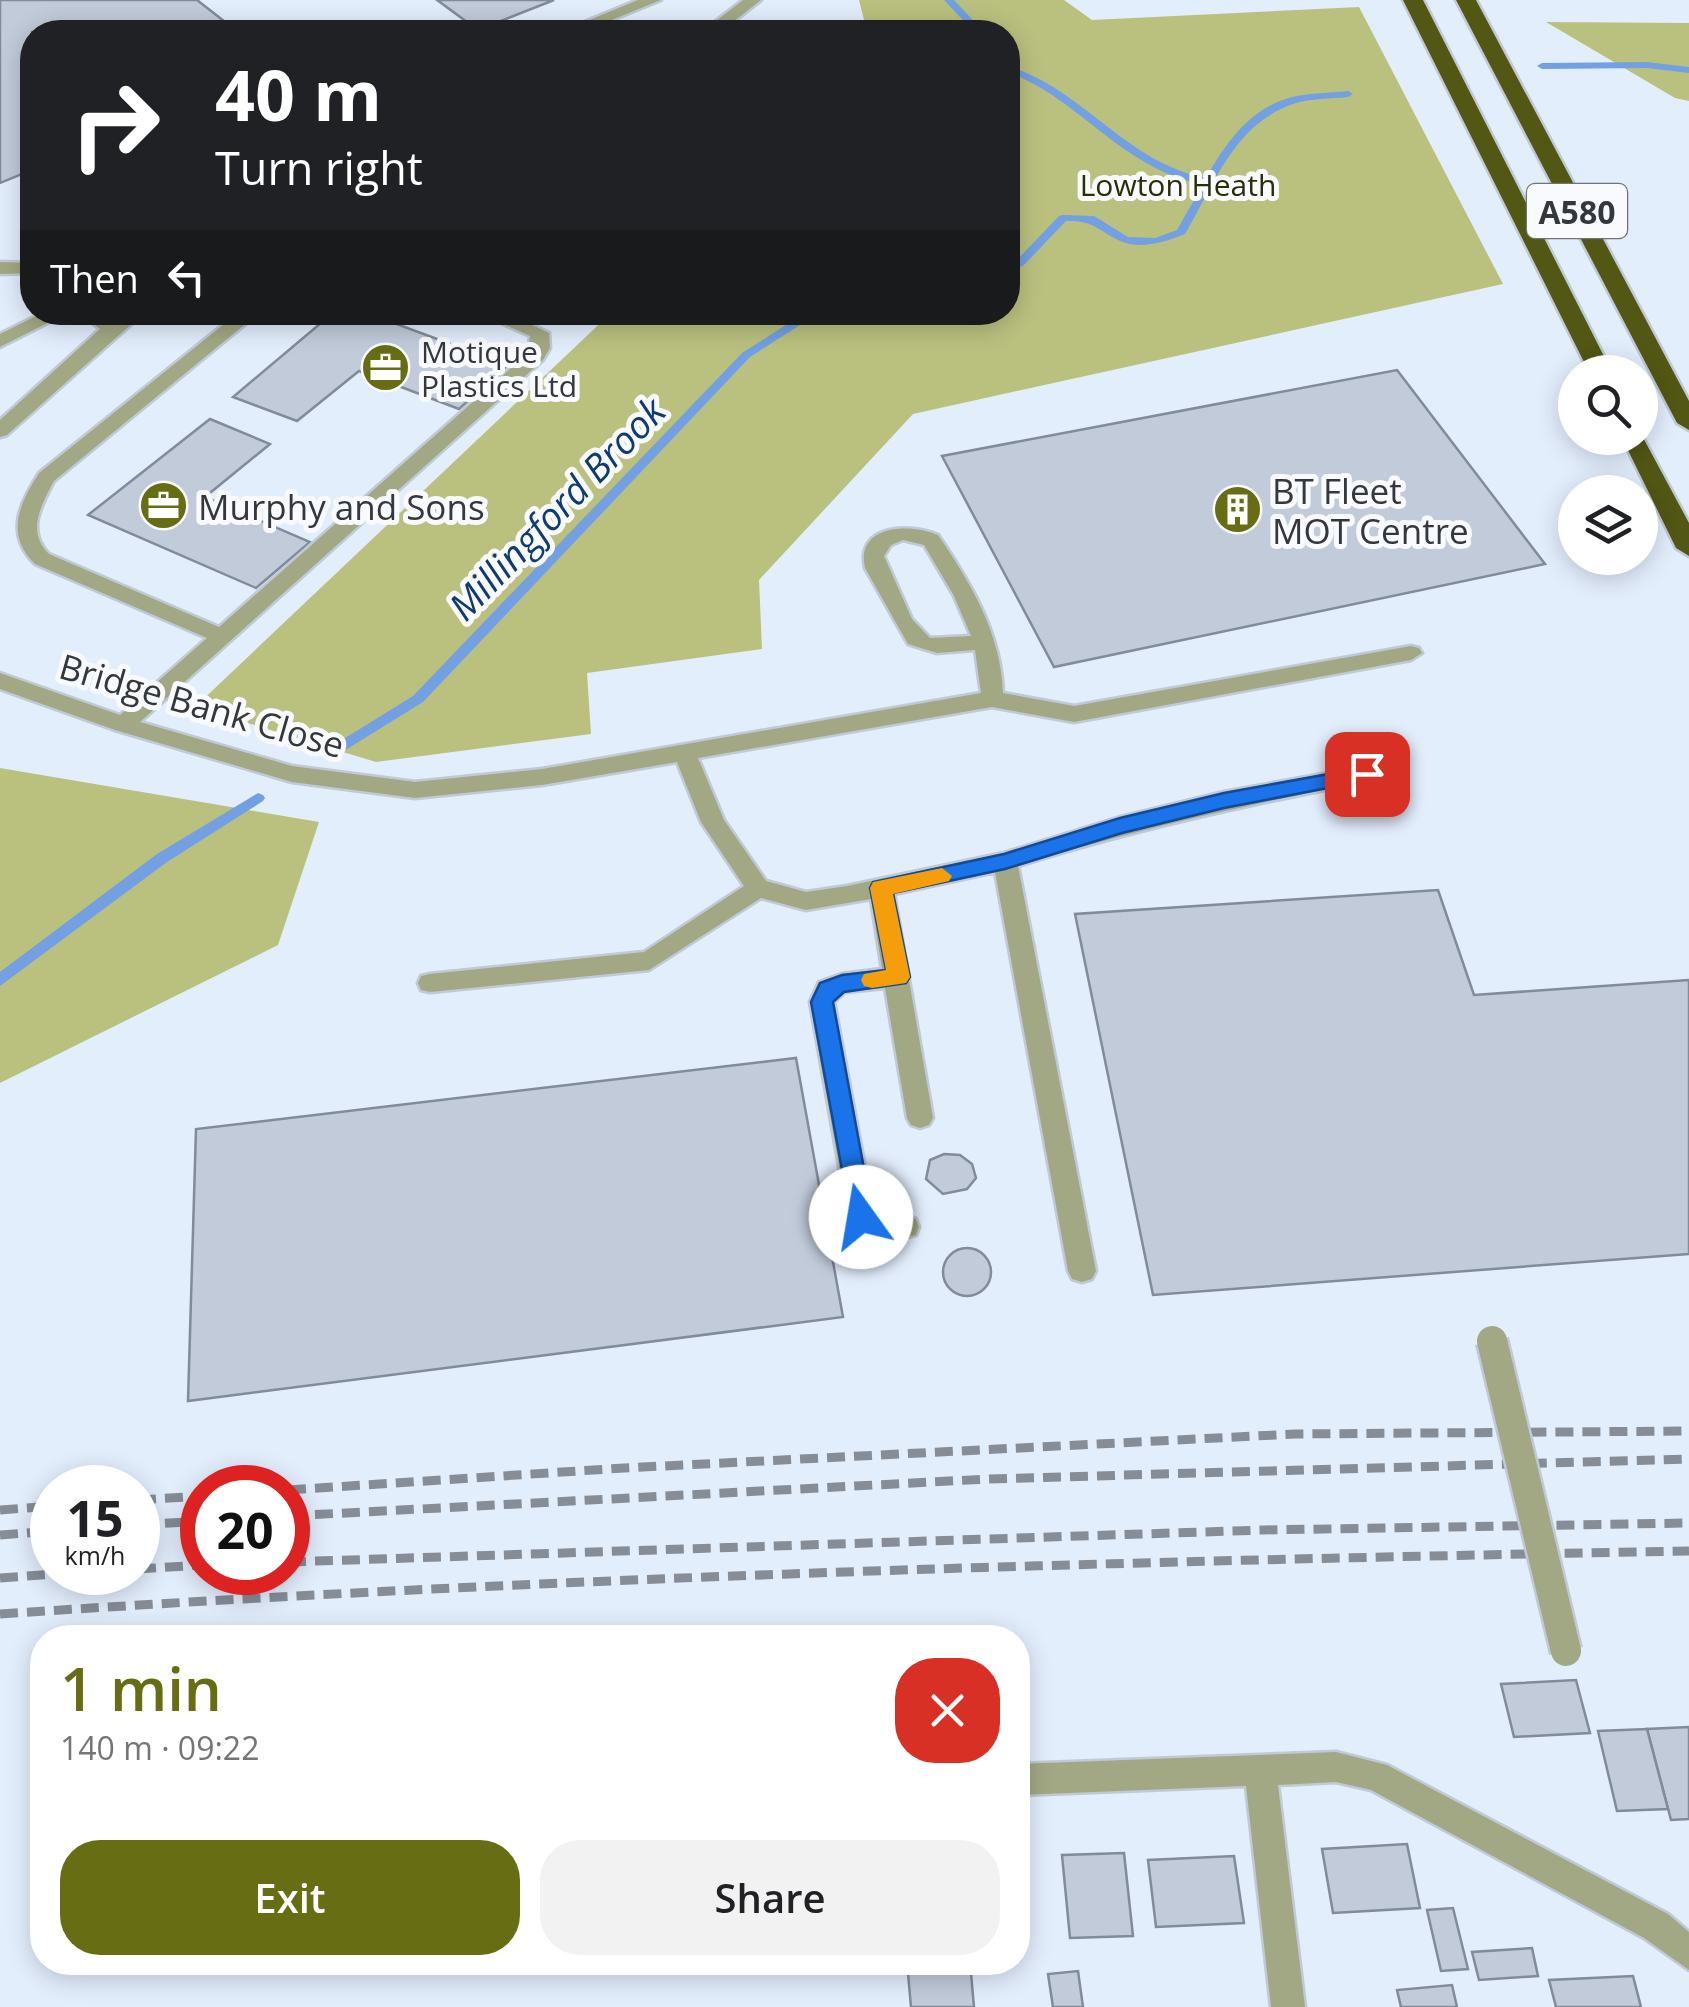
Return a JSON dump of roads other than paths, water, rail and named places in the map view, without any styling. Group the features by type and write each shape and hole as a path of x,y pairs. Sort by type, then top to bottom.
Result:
{"highway":[{"name":"A580","path":"1413,0 1592,355"},
{"name":"A580","path":"1466,0 1689,423"},
{"path":"1642,455 1689,548"}],"street":[{"path":"600,20 652,0"},
{"path":"726,20 753,0"},
{"path":"0,342 34,325"},
{"path":"108,325 112,328"},
{"path":"0,431 116,325"},
{"path":"219,635 42,559 28,546 25,533 31,505 46,477 235,325"},
{"path":"123,725 219,635 536,356 540,334 518,325"},
{"path":"986,642 920,643 911,634 876,568 876,546 898,534 916,532 931,540 986,642 993,669 992,699 1074,714 1411,652"},
{"name":"Bridge Bank Close","path":"0,681 123,725 292,774 415,790 478,786 992,699"},
{"path":"684,752 713,822 758,888 806,901 1005,861 1172,813 1367,774"},
{"path":"1005,861 1082,1272"},
{"path":"430,983 649,961 758,888"},
{"path":"881,888 920,1118"},
{"path":"898,977 842,983 828,989 822,1002 861,1217 884,1231 906,1227"},
{"path":"1492,1341 1566,1651"},
{"path":"1030,1779 1336,1766 1376,1776 1656,1926 1689,1952"},
{"path":"1260,1769 1288,2007"}],"waterway":[{"path":"949,0 968,20"},
{"name":"Millingford Brook","path":"1542,66 1647,65 1689,70"},
{"path":"1020,73 1051,89 1150,162 1175,175 1209,182"},
{"name":"Millingford Brook","path":"1209,182 1229,146 1259,116 1293,100 1348,94"},
{"name":"Millingford Brook","path":"1020,263 1063,218 1090,218 1126,240 1156,241 1181,232 1209,182"},
{"name":"Millingford Brook","path":"334,751 418,699 746,355 793,325"},
{"name":"Millingford Brook","path":"0,980 162,858 258,798"}],"railway":[{"path":"310,1489 624,1468 1295,1434 1689,1431"},
{"path":"310,1515 988,1479 1689,1459"},
{"path":"160,1499 180,1497"},
{"path":"0,1510 30,1508"},
{"path":"160,1524 180,1522"},
{"path":"310,1561 1263,1530 1689,1523"},
{"path":"0,1535 30,1533"},
{"path":"0,1614 844,1572 1689,1551"},
{"path":"160,1568 180,1566"},
{"path":"0,1578 30,1576"}],"place":[{"name":"Motique Plastics Ltd","path":"386,368"},
{"name":"Murphy and Sons","path":"163,506"},
{"name":"BT Fleet MOT Centre","path":"1237,510"}],"park label":[{"name":"Lowton Heath","path":"1178,184"}]}
